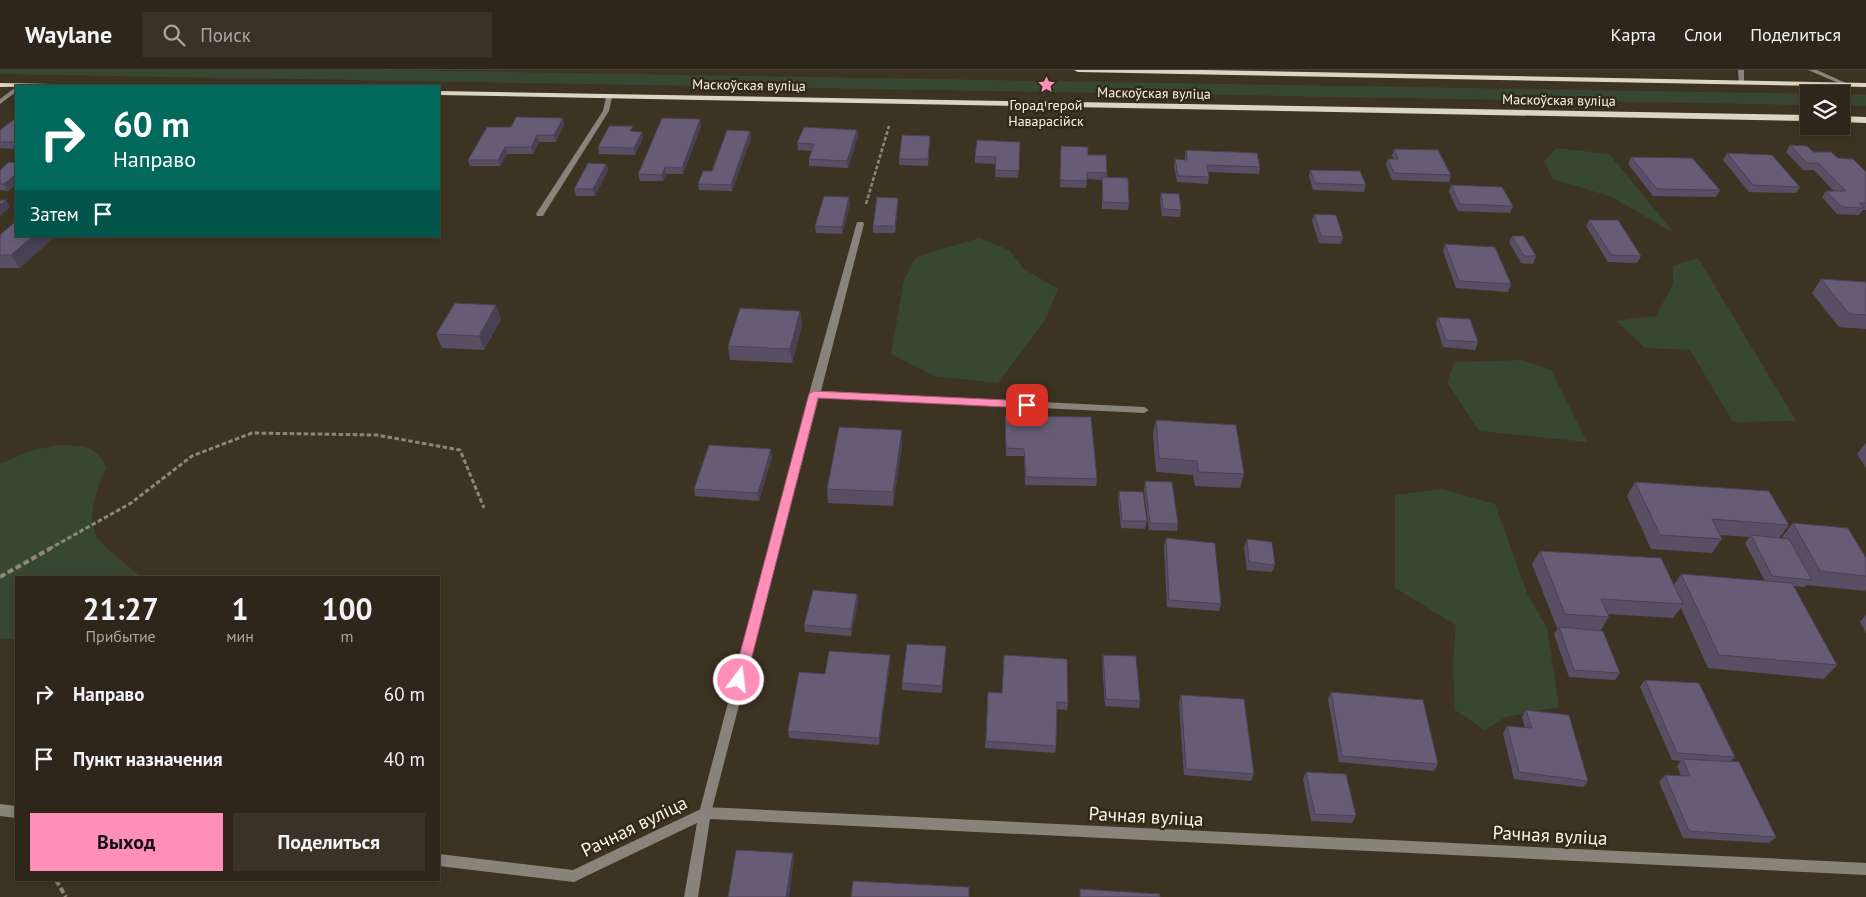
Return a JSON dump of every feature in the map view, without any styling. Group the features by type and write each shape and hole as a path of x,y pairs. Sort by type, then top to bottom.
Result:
{"main road":[{"name":"Маскоўская вуліца","path":"1078,70 1866,85"},
{"path":"0,85 15,86"},
{"name":"Маскоўская вуліца","path":"440,93 1800,118"},
{"path":"1850,119 1866,120"}],"street":[{"path":"1741,70 1742,82"},
{"path":"1811,70 1845,84"},
{"path":"0,102 15,90"},
{"path":"540,214 606,111 609,96"},
{"path":"691,897 705,813 860,224"},
{"path":"814,394 1144,410"},
{"path":"0,810 15,812"},
{"name":"Рачная вуліца","path":"440,860 574,876 705,813 1866,869"}],"path":[{"path":"860,224 890,122"},
{"path":"0,577 131,503 192,456 252,433 377,435 460,450 484,508"},
{"path":"57,881 66,897"}],"green space":[{"path":"0,70 388,70 1800,94 1800,105 0,74"},
{"path":"1850,94 1866,95 1866,106 1850,105"},
{"path":"1556,148 1609,154 1675,234 1612,197 1553,179 1544,161"},
{"path":"979,238 1009,250 1024,269 1058,289 1045,320 998,383 934,376 891,354 904,280 916,257"},
{"path":"1698,258 1796,421 1733,422 1690,350 1645,348 1616,321 1656,316 1673,284 1673,266"},
{"path":"1522,360 1551,370 1587,442 1479,431 1447,382 1455,362"},
{"path":"60,445 82,446 93,450 102,459 106,467 94,501 93,527 96,535 110,551 141,576 15,576 15,639 0,639 0,464 33,450"},
{"path":"1443,489 1495,504 1528,596 1547,628 1559,707 1506,717 1485,730 1455,710 1453,662 1456,625 1395,588 1395,495"}],"building":[{"path":"516,117 563,118 554,135 537,135 531,147 505,147 498,160 468,160 487,127 511,127"},
{"path":"662,118 700,119 682,168 665,167 662,175 638,174"},
{"path":"15,119 15,142 0,142 0,130"},
{"path":"609,126 633,126 630,131 642,132 634,148 598,147"},
{"path":"804,127 857,130 847,161 809,159 814,144 797,143"},
{"path":"727,130 750,131 731,185 698,184 703,171 712,171"},
{"path":"902,135 930,136 928,159 899,159"},
{"path":"977,140 1020,142 1019,171 995,170 996,157 975,156"},
{"path":"1790,145 1807,146 1813,152 1831,152 1838,158 1853,159 1866,172 1866,203 1859,203 1864,208 1842,207 1826,191 1846,191 1818,163 1807,163"},
{"path":"1061,146 1088,147 1088,155 1106,155 1107,173 1087,172 1087,181 1060,180"},
{"path":"1394,149 1438,150 1451,175 1394,173 1388,159 1398,159"},
{"path":"1186,150 1257,153 1260,167 1207,165 1209,177 1178,176 1175,159 1187,160"},
{"path":"1727,153 1772,155 1800,187 1753,185"},
{"path":"1631,157 1692,158 1720,190 1657,189"},
{"path":"9,162 15,163 15,175 4,184 0,184 0,170"},
{"path":"588,163 606,164 593,189 574,189"},
{"path":"1310,170 1360,171 1366,185 1315,183"},
{"path":"1102,177 1128,178 1129,203 1103,202"},
{"path":"1451,185 1502,187 1513,206 1460,204"},
{"path":"1161,193 1179,194 1181,210 1163,209"},
{"path":"824,196 849,197 842,227 815,226"},
{"path":"877,197 898,198 895,226 873,226"},
{"path":"1314,214 1336,215 1343,237 1321,236"},
{"path":"1589,220 1618,220 1641,256 1611,255"},
{"path":"15,222 15,237 32,237 11,255 0,255 0,235"},
{"path":"1512,236 1524,236 1536,256 1524,256"},
{"path":"1445,244 1495,247 1511,284 1459,281"},
{"path":"1821,279 1866,282 1866,315 1849,314"},
{"path":"455,303 496,305 479,336 436,334"},
{"path":"740,308 800,311 790,349 728,346"},
{"path":"1438,317 1470,319 1478,342 1446,340"},
{"path":"1005,416 1091,417 1097,479 1026,477 1024,449 1006,448"},
{"path":"1156,420 1236,425 1244,474 1198,472 1197,461 1159,458"},
{"path":"839,427 902,430 893,492 827,489"},
{"path":"709,445 771,449 758,493 694,489"},
{"path":"1145,481 1172,482 1178,524 1150,523"},
{"path":"1635,482 1769,491 1789,525 1712,519 1722,539 1660,535"},
{"path":"1119,491 1143,492 1147,521 1122,521"},
{"path":"1793,523 1848,528 1866,558 1866,576 1820,571"},
{"path":"1751,535 1789,539 1812,580 1772,576"},
{"path":"1166,538 1215,543 1221,604 1169,600"},
{"path":"1247,539 1272,542 1275,565 1249,562"},
{"path":"1540,551 1661,558 1683,604 1601,599 1609,617 1565,614"},
{"path":"1681,574 1792,583 1837,665 1719,655"},
{"path":"813,590 857,594 851,629 804,625"},
{"path":"1559,627 1603,631 1620,673 1574,670"},
{"path":"907,644 946,646 942,686 902,683"},
{"path":"829,651 890,655 879,738 788,731 799,672 825,674"},
{"path":"1004,655 1067,659 1068,703 1057,702 1056,746 986,741 988,692 1002,693"},
{"path":"1103,655 1136,656 1140,701 1106,699"},
{"path":"1645,680 1699,683 1735,757 1677,753"},
{"path":"1331,692 1423,700 1438,764 1342,756"},
{"path":"1181,695 1244,699 1254,774 1186,769"},
{"path":"1526,710 1569,715 1588,781 1519,772 1507,726 1532,728"},
{"path":"1683,759 1739,762 1776,837 1689,831 1665,775 1690,776"},
{"path":"1306,772 1346,774 1356,816 1315,814"},
{"path":"736,850 793,853 786,897 728,897"},
{"path":"853,881 969,887 969,897 851,897"},
{"path":"1080,889 1160,894 1160,897 1080,897"}],"place":[{"name":"Горад герой Наварасійск","path":"1046,85"}],"route":[{"path":"739,680 814,394 1027,405"}]}
